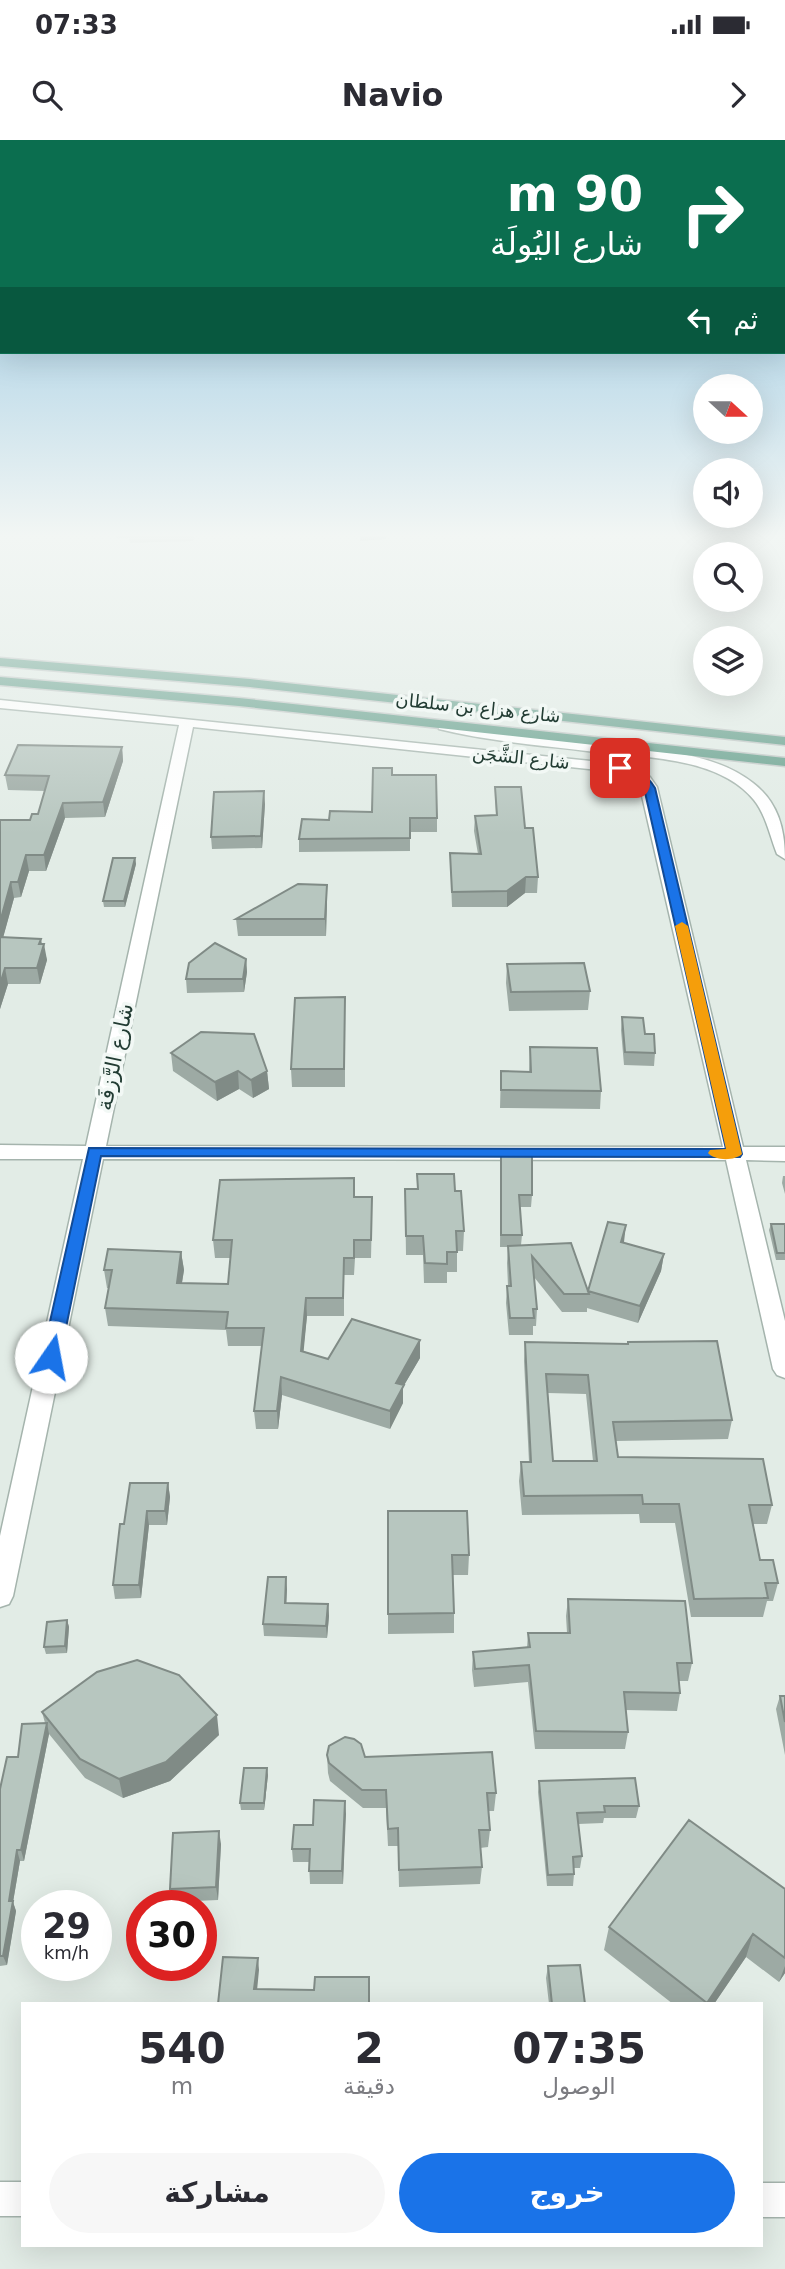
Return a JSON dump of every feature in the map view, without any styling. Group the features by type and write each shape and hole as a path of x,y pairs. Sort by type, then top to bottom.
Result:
{"main road":[{"name":"شارع هزاع بن سلطان","path":"0,662 263,684 785,741"},
{"name":"شارع هزاع بن سلطان","path":"0,681 425,721 785,762"}],"street":[{"name":"شارع الشَّجَن","path":"0,704 620,768 645,780 785,1369"},
{"path":"425,721 485,734 704,764 738,780 759,796 785,854"},
{"name":"شارع الرَّزفَة","path":"0,1596 186,724"},
{"path":"0,1152 785,1154"},
{"path":"0,2199 21,2199"},
{"path":"763,2200 785,2200"}],"building":[{"path":"18,745 122,747 103,802 63,803 44,855 26,855 18,882 11,882 0,922 0,820 30,820 32,814 38,814 49,776 5,775"},
{"path":"373,768 392,768 392,775 436,775 437,818 410,818 410,838 299,839 302,819 329,820 330,811 372,812"},
{"path":"495,787 521,787 525,828 533,828 538,877 526,877 507,891 452,892 450,853 481,854 475,816 497,815"},
{"path":"264,791 261,836 211,837 214,792"},
{"path":"113,858 135,858 124,901 103,901"},
{"path":"298,884 327,885 325,919 236,919"},
{"path":"0,937 41,939 39,944 44,944 37,968 5,968 0,984"},
{"path":"215,943 246,959 243,979 186,979 189,963"},
{"path":"584,963 590,991 511,992 507,964"},
{"path":"345,997 344,1069 291,1069 295,998"},
{"path":"622,1017 643,1018 645,1034 654,1034 655,1053 625,1052"},
{"path":"201,1032 254,1034 267,1071 251,1080 238,1071 215,1082 171,1053"},
{"path":"530,1047 597,1048 601,1091 501,1090 501,1071 531,1072"},
{"path":"501,1152 532,1153 532,1195 519,1195 522,1235 501,1235"},
{"path":"417,1174 454,1174 455,1191 461,1191 464,1231 456,1231 457,1252 447,1252 447,1264 425,1263 423,1236 406,1236 405,1189 418,1189"},
{"path":"354,1178 354,1197 372,1197 371,1240 354,1240 354,1258 344,1258 343,1298 306,1298 301,1351 328,1359 352,1319 420,1340 396,1383 404,1385 390,1411 281,1377 277,1411 254,1411 264,1328 226,1328 228,1312 105,1308 112,1270 104,1270 108,1249 181,1252 177,1283 228,1284 232,1240 213,1240 220,1180"},
{"path":"608,1222 626,1225 621,1242 664,1254 640,1306 588,1291"},
{"path":"771,1224 785,1224 785,1253 777,1253"},
{"path":"571,1243 589,1294 564,1294 532,1256 537,1309 533,1309 534,1318 510,1318 507,1286 511,1286 508,1246"},
{"path":"717,1341 732,1420 613,1422 618,1457 763,1459 772,1505 749,1505 760,1560 773,1560 778,1583 765,1583 768,1598 694,1599 679,1504 643,1504 642,1495 524,1496 521,1462 531,1462 525,1342","holes":["546,1374 588,1375 597,1461 553,1461"]},
{"path":"130,1483 168,1483 165,1511 147,1511 139,1585 113,1585 120,1524 124,1524"},
{"path":"388,1511 467,1511 469,1555 452,1555 454,1613 388,1614"},
{"path":"268,1577 286,1577 285,1603 328,1604 326,1626 263,1624"},
{"path":"568,1599 685,1601 692,1663 677,1663 680,1693 624,1692 628,1732 536,1731 529,1665 475,1669 473,1652 530,1647 528,1633 570,1633"},
{"path":"67,1620 65,1646 44,1647 47,1622"},
{"path":"137,1660 179,1675 217,1715 166,1762 119,1779 80,1759 42,1712 97,1672"},
{"path":"780,1696 785,1696 785,1722"},
{"path":"47,1723 21,1850 17,1850 9,1901 13,1901 3,1956 0,1956 0,1789 7,1757 18,1757 22,1724"},
{"path":"345,1737 361,1744 365,1757 492,1752 496,1793 487,1793 490,1830 479,1830 482,1867 399,1870 398,1828 388,1829 386,1790 362,1790 329,1763 329,1746"},
{"path":"244,1768 267,1768 264,1803 240,1803"},
{"path":"635,1778 639,1806 604,1806 605,1812 577,1813 582,1856 573,1857 574,1874 548,1875 539,1781"},
{"path":"314,1800 345,1801 342,1871 309,1871 310,1849 292,1849 294,1825 313,1825"},
{"path":"689,1820 785,1889 785,1958 753,1934 708,2002 609,1927"},
{"path":"219,1831 216,1887 170,1889 173,1833"},
{"path":"223,1957 258,1958 254,1989 314,1990 315,1977 369,1977 369,2002 218,2002"},
{"path":"580,1965 585,2002 552,2002 548,1966"}],"slow traffic":[{"path":"682,926 734,1154 715,1153"}],"route":[{"path":"51,1357 95,1151 734,1154 649,788 645,780 620,768"}]}
